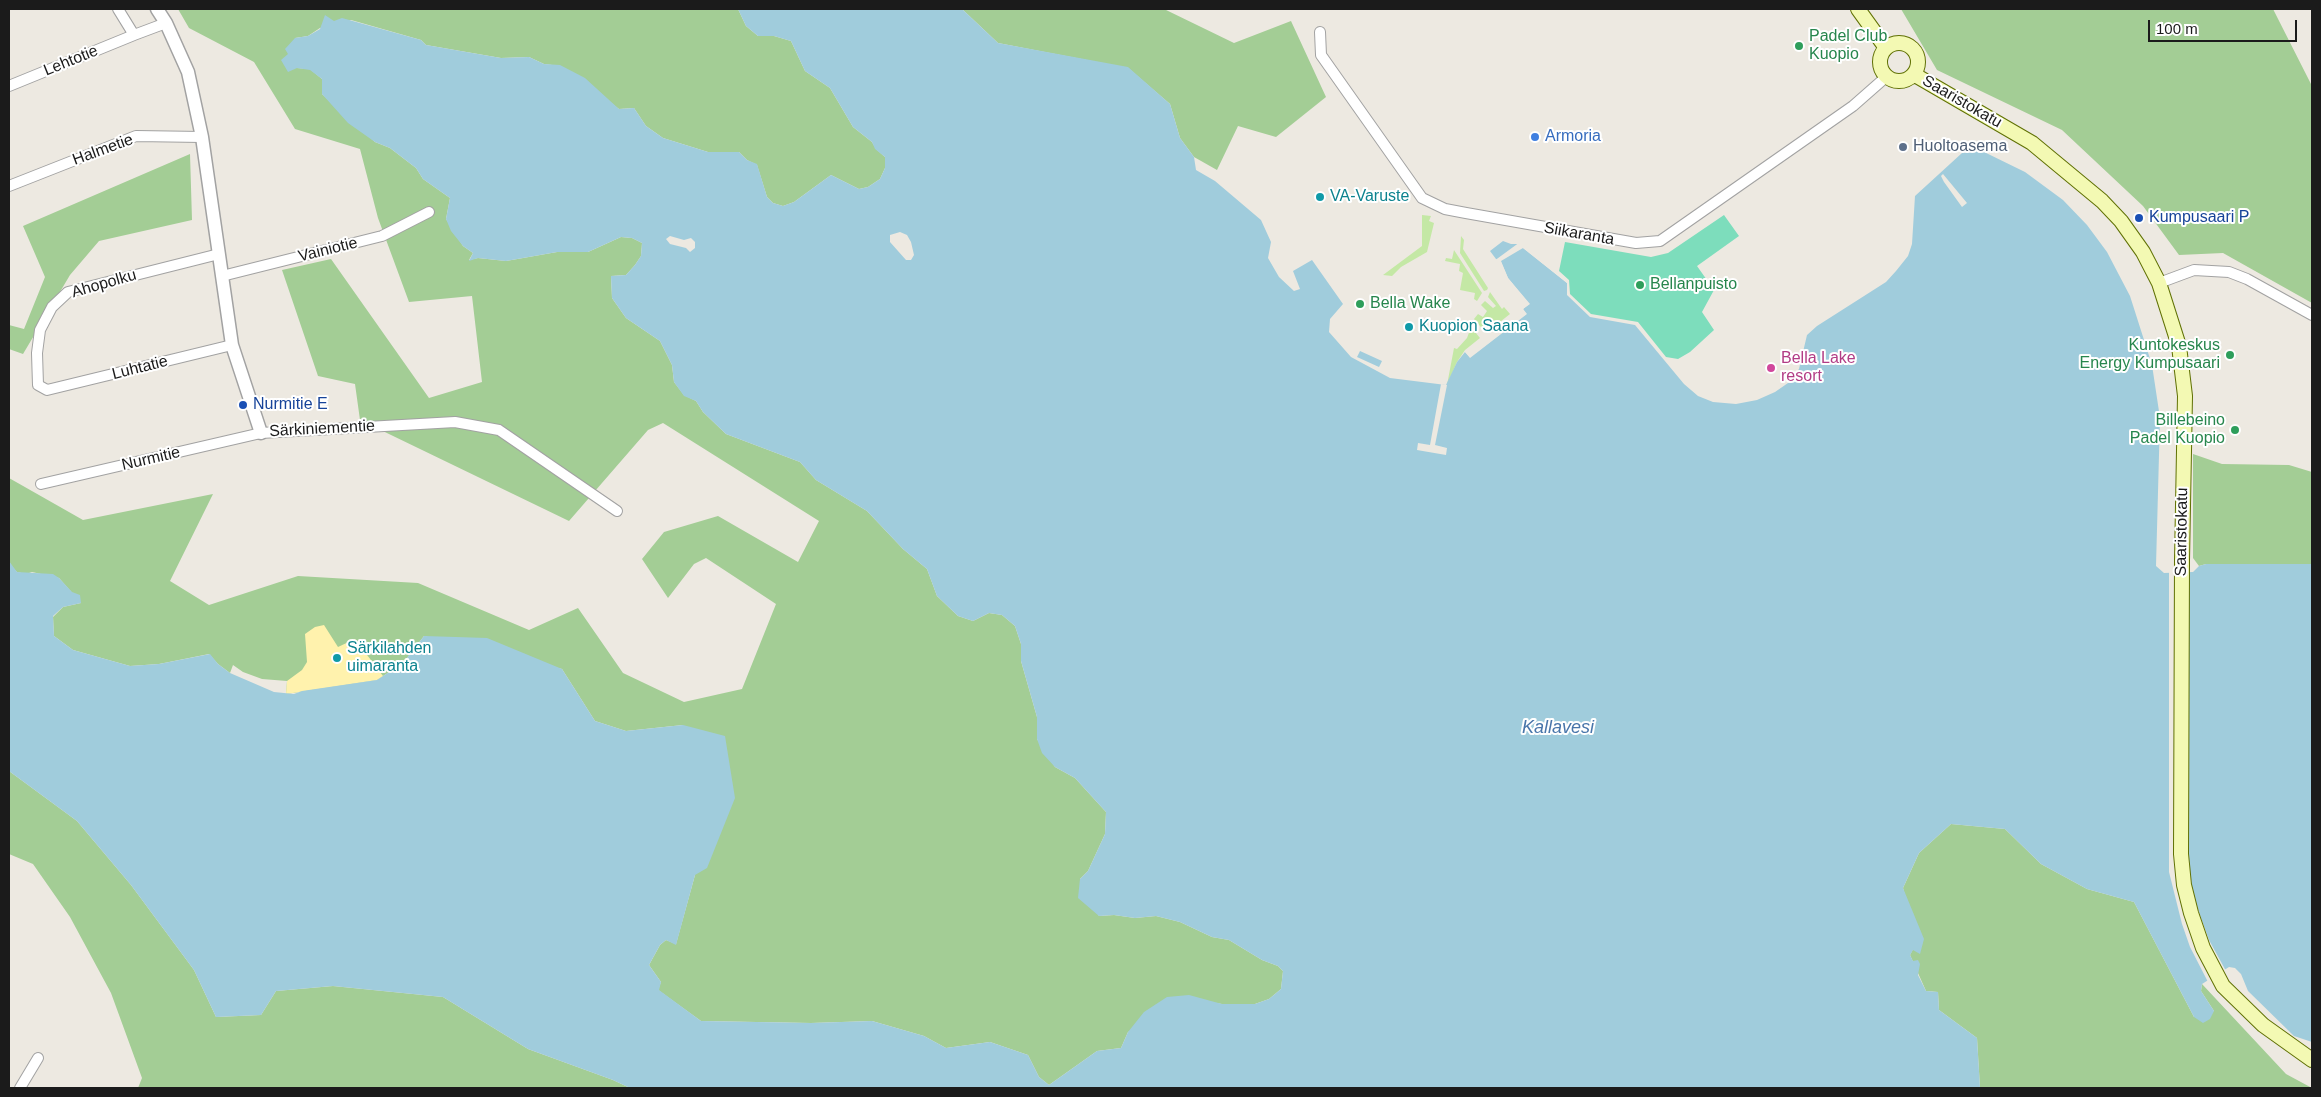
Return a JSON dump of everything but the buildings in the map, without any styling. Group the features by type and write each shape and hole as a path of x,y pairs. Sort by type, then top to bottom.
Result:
{"main road":[{"path":"1858,9 1886,48"},
{"path":"1896,43 1910,46 1918,58 1916,75 1901,82 1886,77 1880,64 1881,55 1886,48 1896,43"},
{"name":"Saaristokatu","path":"1916,75 2032,143 2102,201 2121,221 2143,252 2160,283 2182,366 2184,396 2182,560 2182,854 2184,885 2191,913 2204,948 2224,986 2263,1025 2312,1060"}],"street":[{"path":"118,9 134,35"},
{"name":"Särkiniementie","path":"157,9 166,23 188,72 202,137 232,345 261,433 454,422 499,430 617,511"},
{"name":"Lehtotie","path":"9,86 166,23"},
{"name":"Siikaranta","path":"1320,32 1321,55 1422,198 1445,209 1636,243 1660,240 1853,106 1886,77"},
{"name":"Halmetie","path":"9,186 136,136 202,137"},
{"name":"Vainiotie","path":"222,276 382,236 429,212"},
{"name":"Ahopolku","path":"47,390 38,385 37,353 40,330 52,307 68,292 219,254"},
{"path":"2160,283 2194,270 2230,272 2247,279 2312,315"},
{"name":"Luhtatie","path":"47,390 232,345"},
{"name":"Nurmitie","path":"41,484 261,433"},
{"path":"20,1088 38,1058"}],"green space":[{"path":"178,9 738,9 746,26 758,36 774,36 791,41 805,71 830,88 853,127 872,142 876,149 885,157 885,168 880,179 868,187 859,189 831,175 794,202 783,206 773,203 767,197 757,165 747,160 739,152 708,152 663,138 646,126 634,108 619,109 560,66 544,64 529,57 501,58 426,45 421,40 351,20 320,28 308,36 295,38 297,68 310,69 322,79 322,94 375,142 390,148 416,168 423,179 450,198 446,219 463,246 473,253 469,260 478,258 506,261 557,252 588,252 621,237 632,238 642,243 641,256 626,275 611,276 612,298 626,318 660,341 672,365 674,382 684,395 696,401 703,412 726,434 800,462 816,480 867,511 903,549 927,569 937,596 958,616 973,621 989,613 1002,615 1015,626 1021,644 1021,661 1037,717 1037,739 1055,767 1075,778 1106,812 1105,834 1088,871 1080,879 1099,916 1114,915 1135,918 1156,916 1180,922 1212,937 1229,940 1262,960 1278,966 1283,971 1281,989 1269,999 1255,1004 1208,1002 1128,1032 1121,1048 1097,1051 1049,1085 1039,1077 1028,1055 990,1042 946,1048 924,1036 872,1021 811,1023 701,1021 658,990 661,982 649,965 660,945 666,940 676,944 695,875 683,725 626,731 595,721 562,669 424,636 403,663 377,680 286,694 287,681 262,679 243,672 233,665 230,673 209,654 159,664 130,666 73,650 54,636 53,617 63,607 81,603 59,578 32,572 26,574 17,572 11,566 9,561 9,478 83,520 213,494 170,581 209,605 298,576 418,583 529,630 578,608 623,673 684,702 742,689 776,604 706,558 694,564 668,598 642,559 664,532 718,516 798,562 819,521 663,423 648,430 569,521 360,420 355,384 318,376 282,270 331,259 429,398 482,382 472,296 409,302 378,218 360,149 295,129 254,62 189,28"},
{"path":"962,9 1164,9 1234,43 1291,21 1326,97 1276,137 1238,126 1217,170 1194,157 1180,138 1170,104 1128,68 998,43"},
{"path":"1901,9 2273,9 2312,86 2312,303 2223,253 2179,255 2143,206 2062,130 1937,70"},
{"path":"190,154 192,220 99,241 70,275 23,354 9,349 9,325 24,329 45,277 23,226"},
{"path":"1422,215 1431,216 1429,221 1434,223 1427,252 1401,267 1392,276 1383,275 1422,246"},
{"name":"Bellanpuisto","path":"1724,215 1739,236 1697,266 1714,290 1702,312 1714,330 1690,352 1678,359 1666,357 1638,322 1591,314 1570,294 1569,280 1559,271 1565,242 1651,257 1668,253"},
{"path":"1461,236 1464,240 1463,249 1488,288 1487,290 1484,291 1460,253"},
{"path":"1454,250 1482,293 1477,301 1474,299 1475,293 1460,290 1463,273 1459,271 1460,264 1445,261 1446,258 1452,259"},
{"path":"1490,292 1502,309 1504,307 1510,314 1486,333 1474,319 1478,314 1483,317 1487,311 1481,305 1485,301 1493,308 1496,306 1488,297"},
{"path":"1471,327 1480,338 1465,350 1457,362 1447,385 1454,348 1457,349 1467,338"},
{"path":"2193,454 2222,464 2289,465 2312,472 2312,564 2206,564 2199,566 2193,558"},
{"path":"9,771 77,821 131,885 194,970 216,1017 261,1015 276,991 333,986 443,997 528,1049 630,1088 138,1088 142,1078 111,993 70,917 33,864 9,854"},
{"path":"1951,824 2005,829 2041,864 2087,889 2134,902 2194,1017 2214,1011 2201,991 2202,984 2286,1074 2312,1088 1980,1088 1977,1038 1939,1010 1938,992 1926,991 1910,955 1913,949 1920,953 1903,888 1919,853"}],"sand":[{"name":"Särkilahden uimaranta","path":"324,625 338,647 355,639 383,676 377,680 286,694 287,681 302,670 307,662 305,634 315,627"}],"water":[{"name":"Kallavesi","path":"738,9 962,9 998,43 1128,67 1170,104 1180,138 1194,157 1196,170 1215,181 1261,220 1271,242 1268,258 1279,277 1294,291 1300,289 1293,271 1312,260 1343,304 1330,319 1329,332 1351,357 1390,378 1446,385 1457,362 1465,352 1470,357 1526,314 1523,309 1529,304 1508,278 1501,262 1490,251 1503,241 1518,244 1567,283 1567,295 1590,317 1635,325 1684,384 1698,396 1713,402 1736,404 1757,400 1775,392 1788,383 1799,369 1807,335 1817,326 1886,282 1896,271 1908,256 1912,244 1915,196 1962,153 1980,150 2025,172 2063,200 2087,225 2107,252 2130,296 2152,365 2160,418 2156,566 2164,573 2193,572 2199,566 2206,564 2312,564 2312,1042 2294,1036 2248,991 2241,974 2235,968 2229,967 2202,984 2201,991 2214,1011 2210,1019 2203,1023 2194,1017 2134,902 2087,889 2041,864 2005,829 1951,824 1919,853 1903,888 1924,939 1920,954 1913,950 1910,955 1913,961 1918,960 1920,964 1918,975 1926,991 1938,992 1939,1010 1977,1038 1980,1088 630,1088 528,1049 443,997 333,986 276,991 261,1015 216,1017 194,970 131,885 77,821 9,771 9,561 17,572 53,574 72,592 80,595 81,603 63,607 53,616 54,636 73,650 130,666 159,664 210,654 218,664 230,673 274,692 294,694 302,691 377,680 403,663 424,636 487,638 562,669 595,721 626,731 683,725 725,736 735,798 707,868 695,875 676,945 666,940 660,945 649,965 661,982 659,990 701,1021 811,1023 872,1021 924,1036 946,1048 990,1042 1028,1055 1039,1077 1049,1085 1097,1051 1121,1048 1128,1032 1144,1012 1167,997 1189,995 1222,1004 1255,1004 1269,999 1281,989 1283,971 1278,966 1262,960 1229,940 1212,937 1180,922 1156,916 1135,918 1114,915 1099,916 1078,898 1080,879 1088,871 1105,834 1106,812 1075,778 1055,767 1042,753 1037,739 1037,717 1021,661 1021,644 1015,626 1002,615 989,613 973,621 958,616 937,596 927,569 903,549 867,511 816,480 800,462 726,434 703,412 696,401 684,396 674,382 672,365 660,341 626,318 612,298 611,276 626,275 641,256 642,243 632,238 621,237 588,252 557,252 506,261 478,258 469,261 473,253 463,246 451,231 446,219 450,198 423,179 416,168 390,148 375,142 348,123 322,94 322,79 310,70 297,68 288,72 281,60 288,54 285,49 295,38 308,36 320,29 325,15 334,21 342,18 421,40 426,45 501,58 529,57 544,64 560,65 585,78 619,109 634,108 646,126 663,138 708,152 739,152 747,160 757,164 767,197 773,203 783,206 794,202 831,175 859,189 868,187 880,179 885,168 885,157 875,149 872,142 853,127 830,88 805,71 791,41 774,36 758,36 746,26","holes":["900,232 907,235 911,242 914,255 911,260 906,260 890,242 890,235","670,236 684,240 691,238 695,242 695,248 690,252 686,248 670,244 666,239"]},
{"path":"1360,351 1382,361 1379,367 1357,357"}],"pier":[{"path":"1943,174 1967,203 1962,207 1944,182 1941,176"},
{"path":"1520,242 1568,281 1567,283 1523,248 1501,261 1508,278 1530,304 1523,309 1527,314 1470,358 1465,352 1467,350 1471,354 1523,313 1521,307 1526,304 1506,279 1499,264 1494,261"},
{"path":"1441,384 1447,385 1435,445 1447,448 1446,455 1417,450 1418,443 1430,445"},
{"path":"2169,570 2189,570 2188,849 2190,872 2193,894 2209,940 2226,971 2208,982 2190,947 2182,924 2169,872"}],"place":[{"name":"Padel Club Kuopio","path":"1799,46"},
{"name":"Armoria","path":"1535,137"},
{"name":"Huoltoasema","path":"1903,147"},
{"name":"VA-Varuste","path":"1320,197"},
{"name":"Kumpusaari P","path":"2139,218"},
{"name":"Bellanpuisto","path":"1640,285"},
{"name":"Bella Wake","path":"1360,304"},
{"name":"Kuopion Saana","path":"1409,327"},
{"name":"Kuntokeskus Energy Kumpusaari","path":"2230,355"},
{"name":"Bella Lake resort","path":"1771,368"},
{"name":"Nurmitie E","path":"243,405"},
{"name":"Billebeino Padel Kuopio","path":"2235,430"},
{"name":"Särkilahden uimaranta","path":"337,658"}]}
